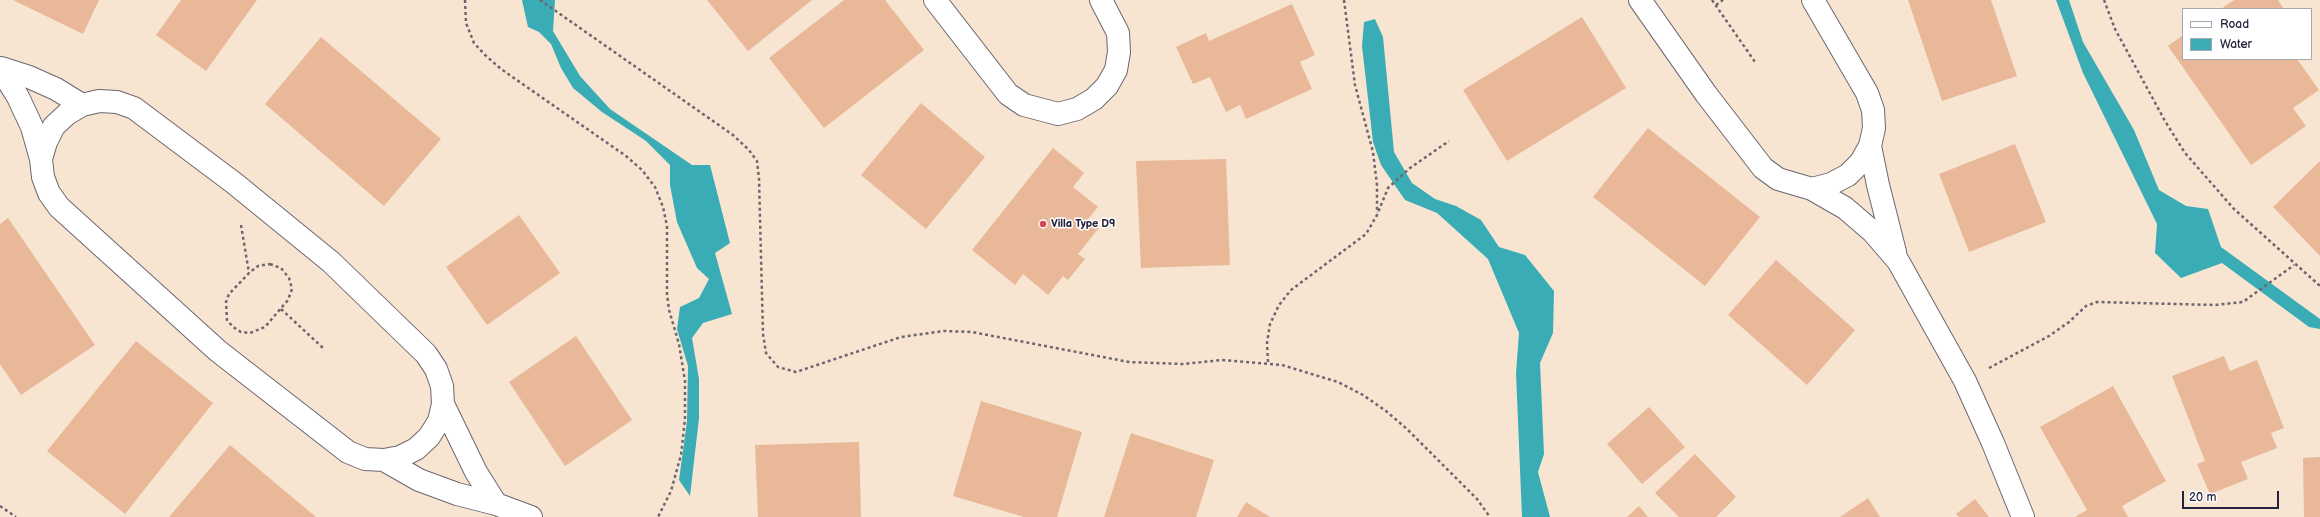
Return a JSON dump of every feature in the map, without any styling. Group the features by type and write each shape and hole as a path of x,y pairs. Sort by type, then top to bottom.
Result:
{"street":[{"path":"935,0 1008,94 1024,105 1058,114 1077,108 1094,99 1106,86 1116,70 1119,52 1118,34 1101,0"},
{"path":"1640,0 1693,76 1763,168 1778,179 1812,189 1845,208 1874,232 1898,261 1965,380 2023,513"},
{"path":"1812,189 1831,184 1848,175 1861,162 1870,146 1874,128 1873,110 1867,92 1813,0"},
{"path":"0,68 36,80 56,89 82,105"},
{"path":"0,68 18,96 32,127 41,159 43,177 49,193 59,208 175,315 276,398 348,452 365,459 384,460 400,458 416,449 429,437 438,421 443,404"},
{"path":"41,159 46,142 54,126 67,114 82,105 99,101 117,102 134,108 284,221 354,283 426,354 436,369 440,380 443,404 476,472 496,504"},
{"path":"1870,146 1885,215 1898,261"},
{"path":"384,460 419,480 457,494 496,504 531,517"}],"path":[{"path":"465,0 466,23 474,43 485,55 501,69 626,156 642,170 655,187 663,207 667,226 667,294 682,359 685,381 685,419 681,455 671,491 658,517"},
{"path":"540,0 733,136 749,150 756,161 759,179 763,334 766,353 778,367 796,372 901,336 944,331 972,332 1129,362 1183,364 1222,360 1268,362 1311,373 1338,382 1363,395 1386,411 1407,429 1477,499 1490,517"},
{"path":"1344,0 1355,86 1373,152 1378,185 1377,215"},
{"path":"1712,0 1755,62"},
{"path":"1716,5 1723,0"},
{"path":"2104,0 2115,29 2165,121 2185,153 2234,209 2294,265 2320,286"},
{"path":"1268,362 1267,343 1270,324 1278,306 1291,290 1366,234 1377,215 1388,188 1410,168 1449,141"},
{"path":"270,264 281,268 289,278 292,289 288,300 281,309 265,327 250,333 233,327 227,320 225,311 229,294 248,274 258,266 270,264"},
{"path":"1965,380 2049,336 2070,322 2086,306 2097,302 2215,305 2243,302 2294,265"},
{"path":"281,309 322,348"},
{"path":"0,506 16,517"}],"water":[{"path":"522,0 555,0 553,31 580,76 610,109 692,165 710,165 730,243 715,253 732,314 703,323 692,338 699,379 699,418 690,496 679,480 687,421 688,366 677,329 680,307 699,298 709,279 697,268 677,222 670,185 670,165 646,141 602,112 573,88 561,68 551,44 539,32 528,27"},
{"path":"2056,0 2069,0 2083,42 2134,130 2159,190 2186,206 2208,209 2221,247 2320,319 2320,329 2309,327 2222,263 2181,278 2155,253 2157,224 2083,73"},
{"path":"1375,19 1383,37 1394,152 1412,183 1435,199 1456,206 1481,220 1499,247 1525,255 1554,291 1553,333 1540,363 1544,454 1538,472 1550,517 1522,517 1516,373 1519,333 1488,259 1437,213 1405,200 1381,165 1373,142 1362,46 1364,22"}],"building":[{"path":"13,0 99,0 83,34"},
{"path":"181,0 257,0 206,71 156,35"},
{"path":"707,0 812,0 748,51"},
{"path":"844,0 885,0 924,50 824,128 769,58"},
{"path":"1908,0 1991,0 2017,76 1942,101"},
{"path":"2234,0 2278,0 2283,8 2222,8"},
{"path":"1292,4 1315,55 1300,62 1312,89 1246,119 1240,105 1226,112 1210,77 1193,84 1176,47 1206,33 1209,41"},
{"path":"1582,17 1626,88 1507,161 1463,90"},
{"path":"2182,36 2182,60 2298,60 2319,90 2293,108 2306,126 2251,165 2168,46"},
{"path":"321,37 441,139 384,206 265,104"},
{"path":"921,103 985,157 926,229 861,175"},
{"path":"1648,128 1760,217 1705,286 1593,197"},
{"path":"2015,144 2046,222 1969,252 1939,174"},
{"name":"Villa Type D9","path":"1053,148 1084,173 1073,187 1098,207 1088,219 1099,228 1078,254 1085,259 1068,280 1063,276 1048,295 1023,274 1015,285 972,250"},
{"path":"1226,159 1230,265 1141,268 1136,161"},
{"path":"2320,161 2320,256 2273,207"},
{"path":"519,215 560,273 487,325 446,267"},
{"path":"8,218 95,345 21,395 0,364 0,224"},
{"path":"1776,260 1855,330 1807,385 1728,315"},
{"path":"576,336 632,420 565,466 509,382"},
{"path":"136,341 213,403 125,514 47,451"},
{"path":"2224,356 2230,371 2257,360 2284,428 2271,433 2277,448 2241,462 2248,479 2210,494 2197,464 2205,461 2172,376"},
{"path":"2113,386 2166,481 2122,506 2128,517 2075,517 2087,510 2040,427"},
{"path":"981,401 1082,432 1057,517 1024,517 953,496"},
{"path":"1649,407 1685,447 1642,484 1607,444"},
{"path":"1131,433 1214,460 1196,517 1104,517"},
{"path":"859,442 861,517 758,517 755,445"},
{"path":"230,445 316,517 169,517"},
{"path":"1695,454 1736,497 1716,517 1679,517 1655,493"},
{"path":"2320,457 2320,517 2304,517 2303,458"},
{"path":"1868,498 1880,517 1840,517"},
{"path":"1975,499 1989,517 1959,517 1956,514"},
{"path":"1246,502 1270,517 1237,517"},
{"path":"1639,506 1648,517 1627,517"}],"place":[{"name":"Villa Type D9","path":"1043,224"}]}
